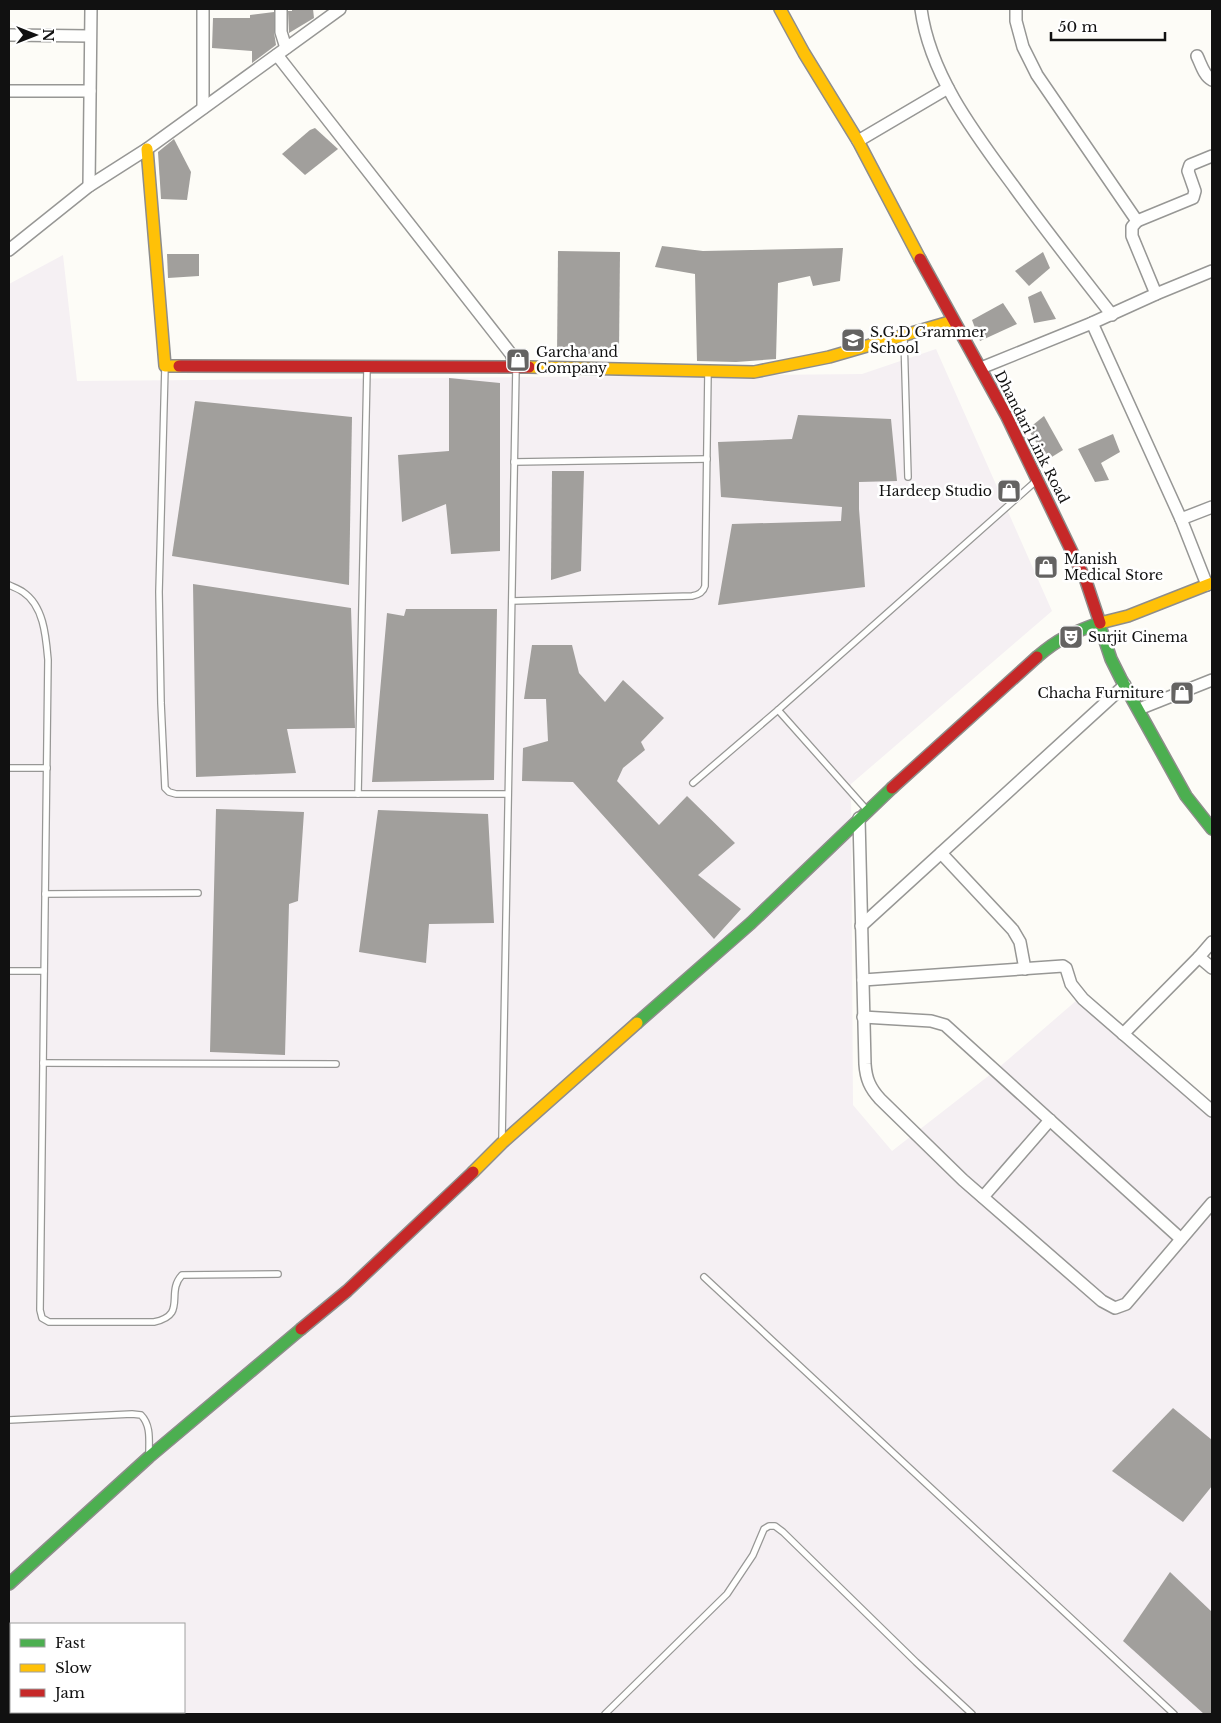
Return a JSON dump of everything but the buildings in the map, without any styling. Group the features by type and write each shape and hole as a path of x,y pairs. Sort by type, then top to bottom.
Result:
{"street":[{"path":"89,186 91,9"},
{"path":"203,9 203,108"},
{"path":"281,9 281,51 511,354 516,367"},
{"path":"9,250 89,186 147,148 340,9"},
{"name":"Dhandari Link Road","path":"780,9 804,53 858,141 953,321 981,368 1038,480 1086,581 1111,659 1186,796 1212,829"},
{"path":"921,9 929,44 948,88 989,153 1040,223 1112,315"},
{"path":"1016,9 1016,21 1022,47 1037,75 1137,221"},
{"path":"9,35 90,36"},
{"path":"1197,56 1205,73 1212,80"},
{"path":"858,141 948,88"},
{"path":"9,91 90,91"},
{"path":"147,148 165,366 516,367 754,372 809,362 953,321"},
{"path":"1156,294 1132,236 1132,228 1137,221 1193,198 1195,192 1188,167 1212,156"},
{"path":"981,368 1112,315 1156,294 1212,271"},
{"path":"9,1584 149,1457 347,1291 444,1201 502,1143 750,923 863,814 1053,643 1072,633 1128,616 1210,584 1092,323"},
{"path":"1181,518 1212,507"},
{"path":"1139,709 1212,680"},
{"path":"861,926 1125,685"},
{"path":"863,814 861,926 863,1017 866,1078 872,1090 982,1197 1102,1301 1115,1308 1126,1304 1212,1203"},
{"path":"941,853 1013,930 1020,942 1025,969"},
{"path":"1123,1034 1212,942"},
{"path":"1199,957 1212,968"},
{"path":"863,980 1058,966 1066,968 1071,984 1077,993 1212,1111"},
{"path":"863,1017 930,1021 945,1025 1181,1239"},
{"path":"982,1197 1050,1120"}],"lane":[{"path":"904,335 908,477"},
{"path":"165,366 159,592 161,703 166,788 169,792 176,794 508,794"},
{"path":"358,794 367,366"},
{"path":"502,1143 516,367"},
{"path":"512,601 692,596 698,595 703,591 705,586 708,372"},
{"path":"514,462 707,459"},
{"path":"693,783 1038,480"},
{"path":"9,585 24,592 37,608 45,630 48,660 40,1310 42,1318 49,1322 154,1322 170,1316 174,1306 176,1286 182,1275 278,1274"},
{"path":"778,710 863,814"},
{"path":"9,768 47,768"},
{"path":"45,894 198,893"},
{"path":"9,971 44,971"},
{"path":"43,1063 336,1064"},
{"path":"704,1277 1174,1714"},
{"path":"9,1420 141,1415 146,1420 148,1428 149,1457"},
{"path":"605,1714 727,1594 752,1555 764,1529 769,1526 775,1526 784,1532 916,1662 972,1714"}],"shaded area":[{"path":"63,255 77,381 862,374 936,349 1052,611 851,784 853,1105 892,1151 996,1070 1077,1000 1212,1119 1212,1714 9,1714 9,284"}],"traffic: fast":[{"path":"1037,657 1066,637 1099,623 1111,659 1121,679 1186,796 1212,829"},
{"path":"637,1023 751,923 892,788"},
{"path":"9,1584 149,1457 301,1329"}],"traffic: slow":[{"path":"780,9 804,53 858,141 920,259"},
{"path":"147,149 165,366 179,366"},
{"path":"529,367 754,372 829,357 953,321"},
{"path":"1100,623 1128,616 1212,583"},
{"path":"473,1172 502,1143 637,1023"}],"traffic: jam":[{"path":"920,259 1006,415 1086,581 1100,623"},
{"path":"179,366 529,367"},
{"path":"892,788 1037,657"},
{"path":"301,1329 347,1291 473,1172"}],"place":[{"name":"S.G.D Grammer School","path":"853,340"},
{"name":"Garcha and Company","path":"518,360"},
{"name":"Hardeep Studio","path":"1009,491"},
{"name":"Manish Medical Store","path":"1046,567"},
{"name":"Surjit Cinema","path":"1071,637"},
{"name":"Chacha Furniture","path":"1182,693"}]}
